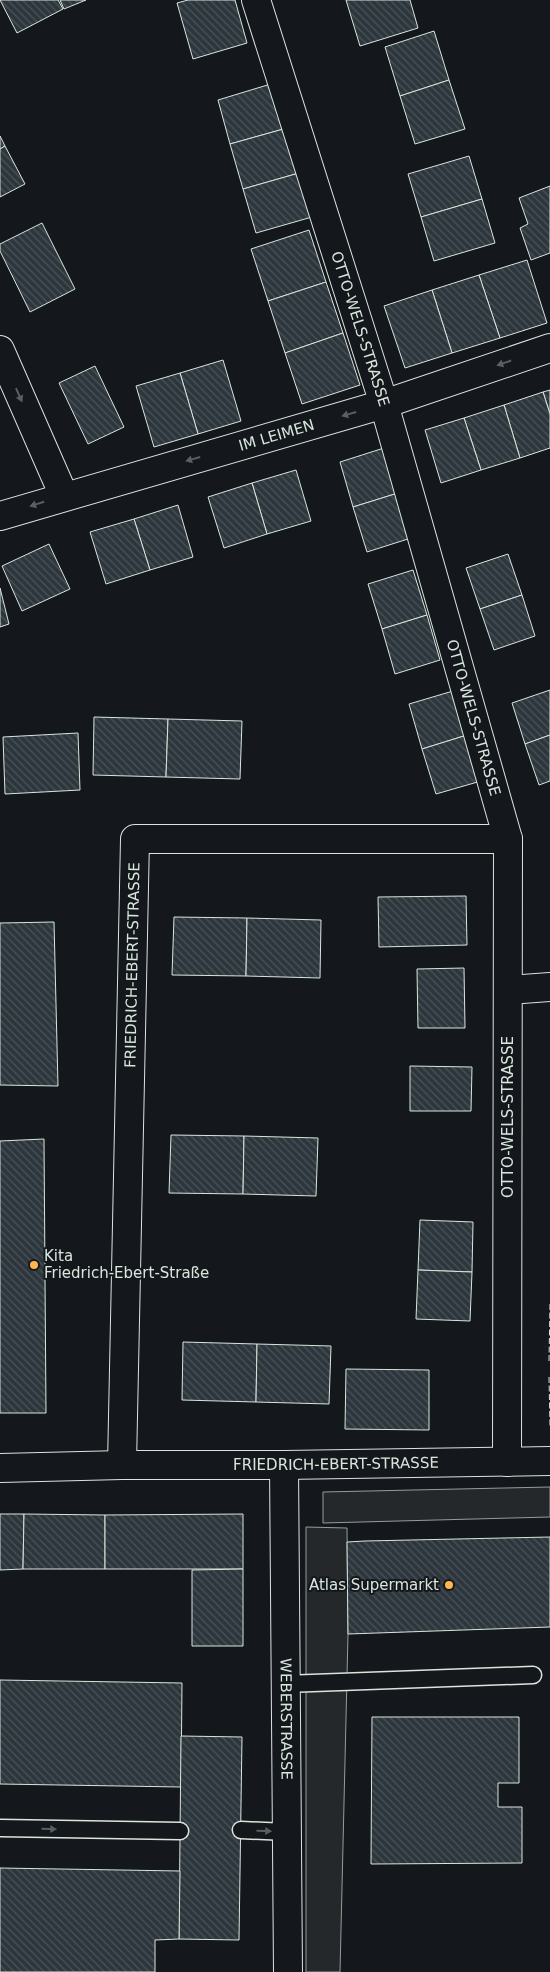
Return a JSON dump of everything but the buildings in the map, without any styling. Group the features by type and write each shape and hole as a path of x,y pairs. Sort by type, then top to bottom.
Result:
{"street":[{"name":"OTTO-WELS-STRASSE","path":"256,0 384,404 508,839 507,1462"},
{"name":"IM LEIMEN","path":"0,516 384,404 550,348"},
{"path":"0,350 64,496"},
{"name":"FRIEDRICH-EBERT-STRASSE","path":"122,1465 135,839 508,839"},
{"path":"509,990 550,987"},
{"name":"FRIEDRICH-EBERT-STRASSE","path":"0,1468 550,1461"},
{"name":"WEBERSTRASSE","path":"284,1465 288,1972"}],"lane":[{"path":"286,1684 533,1675"},
{"path":"0,1828 180,1831"},
{"path":"241,1830 287,1832"}],"shaded area":[{"path":"550,1487 550,1517 323,1523 323,1492"},
{"path":"306,1527 347,1528 348,1634 340,1972 306,1972"}],"fence":[{"path":"549,1361 550,1304"},
{"path":"549,1377 550,1426"}],"place":[{"name":"Kita Friedrich-Ebert-Straße","path":"34,1265"},
{"name":"Atlas Supermarkt","path":"449,1585"}]}
